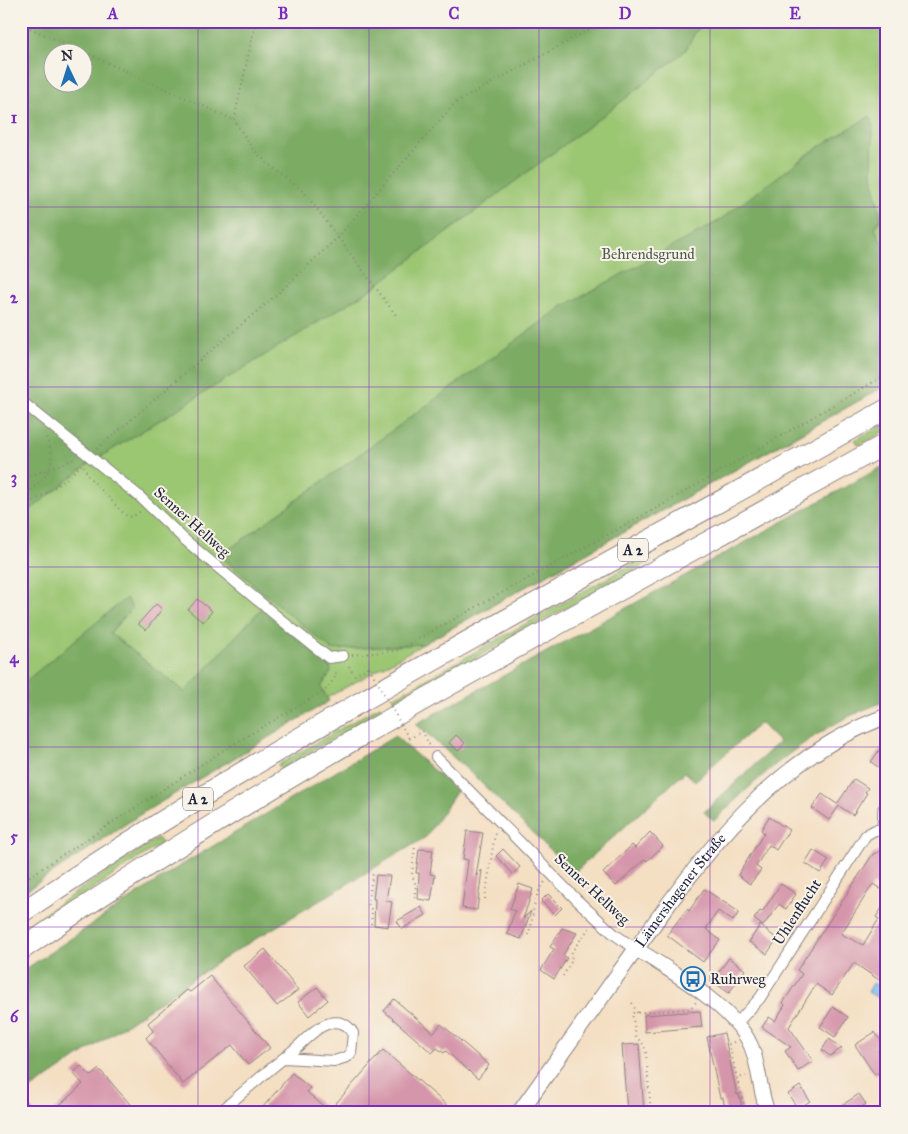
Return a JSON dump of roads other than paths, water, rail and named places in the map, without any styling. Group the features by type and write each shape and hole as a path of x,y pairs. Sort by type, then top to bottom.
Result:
{"highway":[{"name":"A 2","path":"21,913 159,823 344,712 887,409"},
{"name":"A 2","path":"21,950 146,867 330,754 887,443"}],"main road":[{"name":"Lämershagener Straße","path":"519,1113 708,851 760,795 790,769 824,746 887,716"}],"street":[{"name":"Senner Hellweg","path":"21,401 86,459 148,504 185,540 329,658 344,658"},
{"name":"Senner Hellweg","path":"436,757 597,918 636,949 678,976 738,1022 747,1037 759,1074 768,1113"},
{"name":"Uhlenflucht","path":"738,1022 760,998 866,835 884,829"},
{"path":"219,1113 284,1058 326,1024 344,1024 354,1033 351,1053 341,1060 284,1058"}],"lane":[{"path":"884,829 881,808 887,799"}],"water":[{"path":"873,983 887,991 885,1002 868,992"}],"place":[{"name":"Ruhrweg","path":"693,979"}],"park label":[{"name":"Behrendsgrund","path":"648,254"}]}
